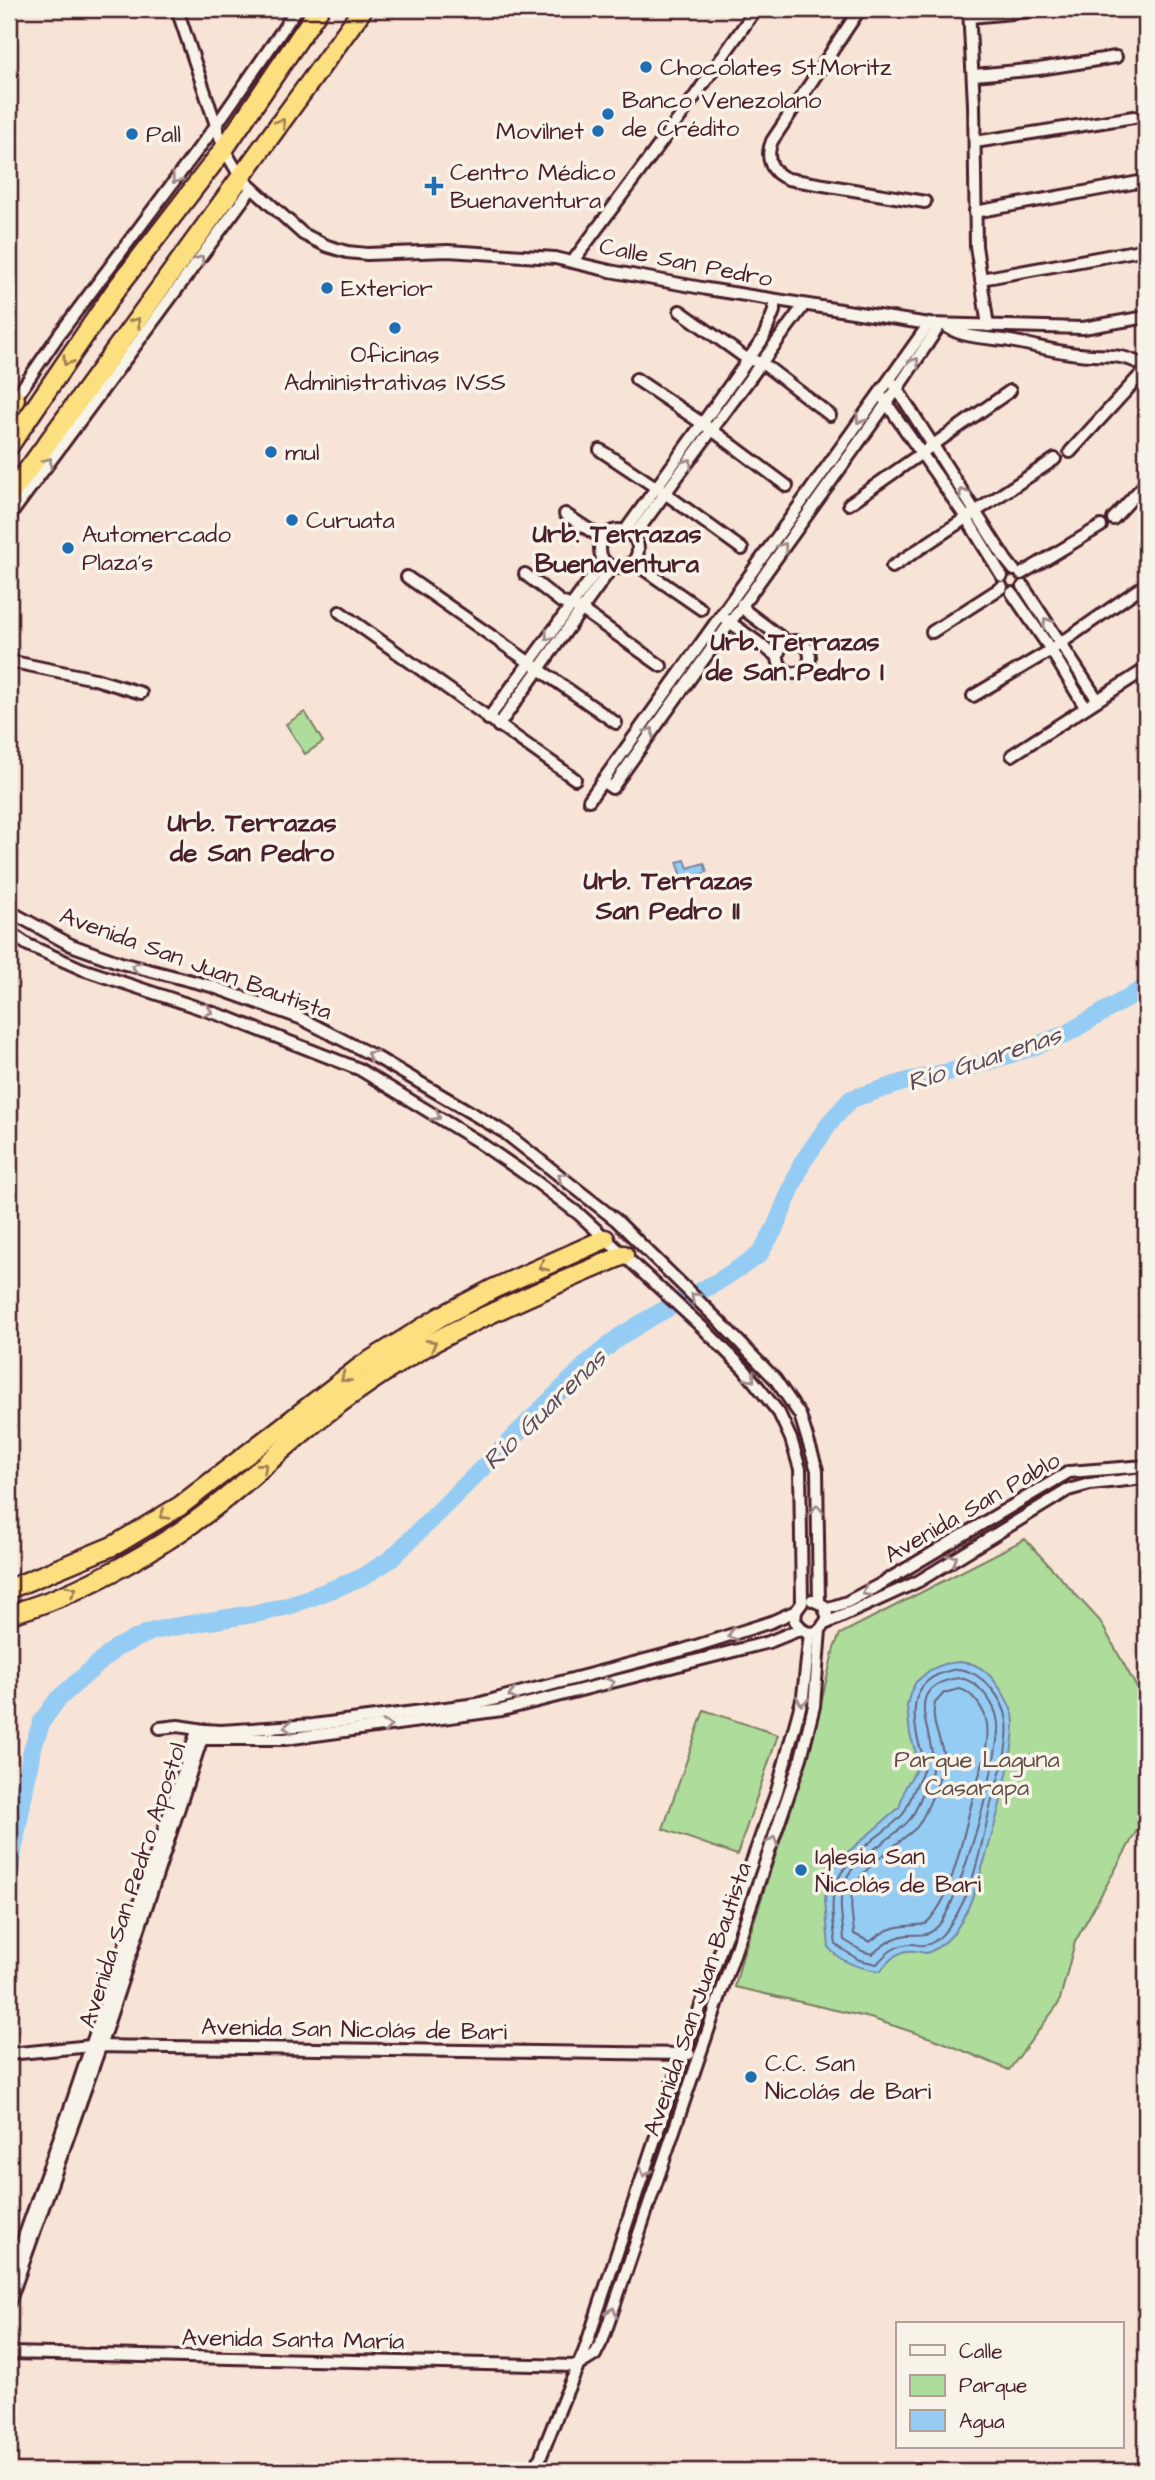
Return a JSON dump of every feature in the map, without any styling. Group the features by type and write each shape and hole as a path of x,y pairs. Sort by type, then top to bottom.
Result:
{"highway":[{"path":"9,446 114,292 224,149 319,9"},
{"path":"9,496 246,183 363,9"},
{"path":"229,218 246,183"},
{"path":"9,1590 115,1545 180,1506 360,1367 440,1317 493,1289 605,1238"},
{"path":"9,1614 39,1606 120,1567 167,1539 225,1499 334,1408 404,1361 467,1324 624,1255"}],"street":[{"name":"Calle San Pedro","path":"177,9 224,149 246,183 303,234 327,246 367,254 482,253 573,261 643,278 938,325 1083,328 1146,317"},
{"path":"11,407 65,326 217,124 298,9"},
{"path":"573,261 756,9"},
{"path":"860,9 772,141 768,151 770,162 776,173 788,179 925,202"},
{"path":"988,326 976,246 974,75 969,13 1053,9"},
{"path":"974,75 1039,69 1116,57"},
{"path":"975,142 1134,117"},
{"path":"975,212 1139,182"},
{"path":"9,517 229,218"},
{"path":"981,279 1146,248"},
{"path":"661,491 702,423 763,339 771,321 774,300"},
{"path":"629,534 712,430 804,305"},
{"path":"680,311 747,359 762,363 830,415"},
{"path":"938,325 969,335 1014,341 1039,348 1081,355 1125,357 1146,369 1070,452"},
{"path":"589,800 602,781 616,770 727,618 889,378 938,325"},
{"path":"727,618 742,604 897,389 938,325"},
{"path":"889,378 927,448 971,515 1019,577 1085,706"},
{"path":"636,379 712,430 787,486"},
{"path":"849,504 1010,391"},
{"path":"880,392 886,403 927,448"},
{"path":"600,450 742,549"},
{"path":"892,567 1055,459"},
{"path":"1113,519 1146,483"},
{"path":"565,514 603,539"},
{"path":"971,515 1005,585 1097,699"},
{"path":"1019,577 1101,526"},
{"path":"612,531 629,534 638,550 633,562 620,568 608,564 600,550 603,539 612,531"},
{"path":"633,562 701,609"},
{"path":"493,722 608,564"},
{"path":"932,632 1005,585 1007,571 1019,577"},
{"path":"525,574 561,601 577,607 661,666"},
{"path":"407,577 616,723"},
{"path":"1005,585 1018,591 1019,577"},
{"path":"973,696 1056,646 1140,588"},
{"path":"727,618 778,655 783,669 791,673 800,672 808,666 811,657 808,648 800,642 787,642 747,612 742,604"},
{"path":"340,612 575,779"},
{"path":"778,655 787,642"},
{"path":"9,661 83,676 141,693"},
{"path":"1012,755 1146,669"},
{"path":"602,781 612,788 616,770"},
{"name":"Avenida San Juan Bautista","path":"9,911 71,946 121,963 211,986 300,1018 376,1057 504,1132 547,1164 630,1234 672,1274 789,1397 808,1436 817,1471 822,1606 803,1696 780,1782 684,2054 584,2352 576,2366 536,2471"},
{"name":"Avenida San Juan Bautista","path":"9,932 82,970 226,1017 359,1069 477,1141 580,1215 704,1329 744,1369 779,1413 791,1439 800,1469 799,1607 795,1621 815,1629"},
{"path":"605,1238 630,1234 624,1255"},
{"name":"Avenida San Pablo","path":"822,1606 847,1602 880,1585 1069,1472 1146,1466"},
{"path":"1086,1470 1090,1484"},
{"name":"Avenida San Pablo","path":"815,1629 919,1581 1068,1490 1090,1484 1146,1479"},
{"path":"799,1607 811,1600 822,1606"},
{"name":"Avenida San Pedro Apostol","path":"9,2303 196,1744 196,1734 204,1730 313,1725 477,1704 683,1650 771,1622 799,1607"},
{"name":"Avenida San Juan Bautista","path":"576,2366 595,2355 603,2339 808,1734 814,1706 815,1629"},
{"name":"Avenida San Pedro Apostol","path":"196,1744 203,1739 285,1739 502,1710 815,1629"},
{"path":"160,1728 178,1726 204,1730"},
{"name":"Avenida San Pedro Apostol","path":"9,2279 96,2047"},
{"name":"Avenida San Nicolás de Bari","path":"9,2054 96,2047 699,2054"},
{"name":"Avenida Santa María","path":"9,2353 576,2366"}],"green space":[{"path":"305,712 323,742 305,754 286,724"},
{"name":"Parque Laguna Casarapa","path":"1025,1539 1100,1621 1137,1688 1146,1718 1146,1817 1075,1942 1059,2003 1009,2070 940,2041 870,2018 735,1987 811,1745 834,1648 840,1634"},
{"path":"704,1710 778,1735 737,1855 663,1829"}],"water":[{"path":"685,860 688,868 704,863 707,872 682,882 679,879 682,876 677,862"},
{"path":"959,1662 973,1664 987,1673 1003,1694 1013,1715 1011,1754 981,1873 961,1921 952,1935 940,1946 926,1953 900,1953 881,1971 860,1967 840,1958 829,1948 825,1900 827,1883 834,1868 848,1852 899,1808 906,1786 916,1770 918,1760 910,1734 907,1706 916,1682 930,1670"}],"waterway":[{"name":"Río Guarenas","path":"9,1873 32,1750 42,1721 58,1699 116,1648 150,1632 291,1605 359,1579 391,1559 589,1362 619,1337 719,1281 759,1255 775,1228 802,1163 832,1120 851,1099 1027,1049 1066,1034 1146,987"}],"place":[{"name":"Chocolates St.Moritz","path":"646,67"},
{"name":"Banco Venezolano de Crédito","path":"608,114"},
{"name":"Movilnet","path":"598,131"},
{"name":"Pall","path":"132,134"},
{"name":"Centro Médico Buenaventura","path":"434,186"},
{"name":"Exterior","path":"327,288"},
{"name":"Oficinas Administrativas IVSS","path":"395,328"},
{"name":"mul","path":"271,452"},
{"name":"Curuata","path":"292,520"},
{"name":"Automercado Plaza's","path":"68,548"},
{"name":"Iglesia San Nicolás de Bari","path":"801,1870"},
{"name":"C.C. San Nicolás de Bari","path":"751,2077"}],"district":[{"name":"Urb. Terrazas Buenaventura","path":"617,548"},
{"name":"Urb. Terrazas de San Pedro I","path":"795,656"},
{"name":"Urb. Terrazas de San Pedro","path":"252,837"},
{"name":"Urb. Terrazas San Pedro II","path":"668,895"}]}
